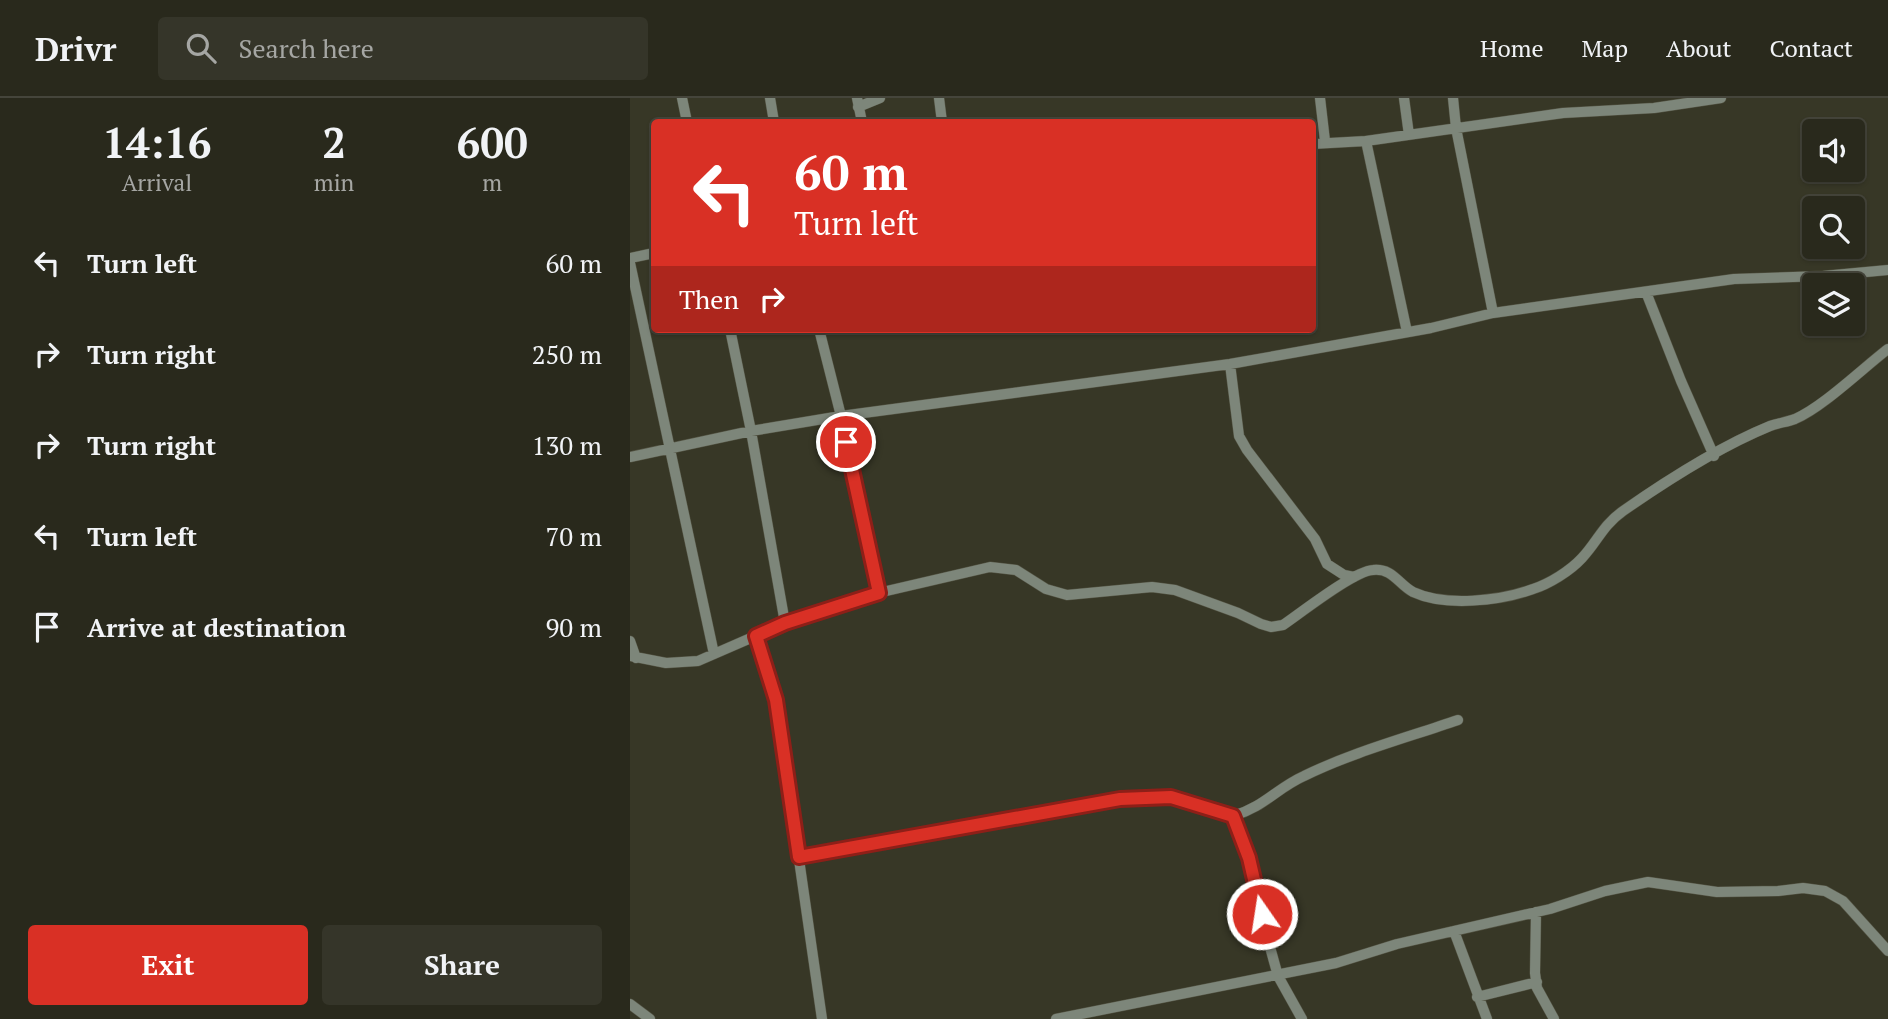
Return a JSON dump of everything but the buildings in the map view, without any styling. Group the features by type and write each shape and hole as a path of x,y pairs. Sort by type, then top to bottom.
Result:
{"street":[{"path":"682,98 686,119"},
{"path":"770,98 774,119"},
{"path":"858,102 880,98"},
{"path":"939,98 942,119"},
{"path":"1320,98 1325,142"},
{"path":"1404,98 1409,135"},
{"path":"1453,98 1456,128 1493,313"},
{"path":"1316,143 1366,141 1563,113 1654,108 1721,98"},
{"path":"1366,141 1407,332"},
{"path":"630,258 651,254"},
{"path":"630,263 714,654"},
{"path":"630,457 751,431 841,416 1230,364 1407,332 1493,313 1734,279 1823,276 1888,270"},
{"path":"1646,292 1714,456"},
{"path":"731,333 785,623"},
{"path":"820,333 841,416 879,593"},
{"path":"630,641 633,657 666,663 698,661 785,623 879,593 990,567 1016,570 1046,589 1067,595 1152,587 1175,590 1271,627 1283,625 1354,577 1373,570 1388,571 1413,592 1456,603 1496,598 1533,589 1581,559 1608,522 1666,482 1770,426 1796,419 1888,349"},
{"path":"1230,364 1239,436 1247,450 1315,539 1327,564 1344,575 1354,577"},
{"path":"756,636 776,700 822,1019"},
{"path":"799,857 1120,799 1171,797 1233,816 1252,811 1300,777 1337,760 1458,720"},
{"path":"1233,816 1249,858 1278,976 1302,1019"},
{"path":"1056,1019 1336,963 1397,944 1536,912 1605,891 1648,882 1717,892 1803,888 1825,891 1843,901 1888,951"},
{"path":"1536,912 1537,982 1554,1019"},
{"path":"1454,931 1487,1019"},
{"path":"1477,997 1537,982"},
{"path":"630,1004 650,1019"}],"route":[{"path":"846,442 879,593 785,623 756,636 776,700 799,857 1120,799 1171,797 1233,816 1249,858 1262,914"}]}
